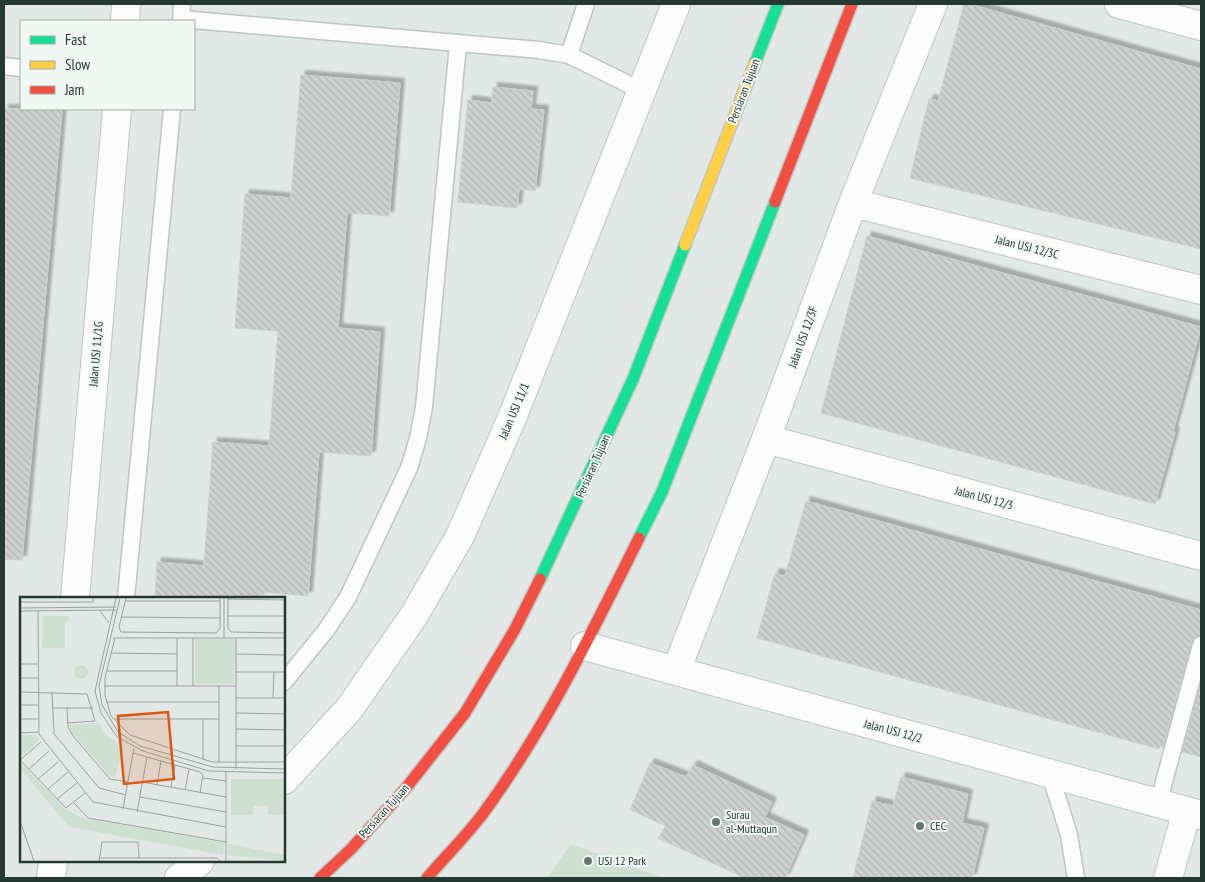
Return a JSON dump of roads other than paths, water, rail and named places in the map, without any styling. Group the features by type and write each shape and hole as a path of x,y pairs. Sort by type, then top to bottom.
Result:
{"main road":[{"name":"Persiaran Tujuan","path":"320,878 351,849 406,788 465,713 515,629 556,548 633,379 778,4"},
{"path":"428,878 481,816 524,752 566,683 662,492 852,4"}],"street":[{"path":"125,20 126,4"},
{"name":"Jalan USJ 11/1","path":"285,779 349,709 413,618 460,536 512,418 676,4"},
{"name":"Jalan USJ 12/3F","path":"676,671 766,439 853,203 933,4"},
{"path":"1119,4 1201,26"},
{"name":"Jalan USJ 11/1G","path":"76,597 117,110"},
{"name":"Jalan USJ 12/3C","path":"853,203 1201,290"},
{"name":"Jalan USJ 12/3","path":"766,439 1201,556"},
{"name":"Jalan USJ 12/2","path":"585,646 1194,814"},
{"path":"1168,878 1194,814"},
{"path":"51,878 53,862"},
{"path":"179,878 199,862"}],"lane":[{"path":"569,55 586,4"},
{"path":"181,15 458,44 539,50 569,55 642,91"},
{"path":"285,681 327,629 348,597 408,468 418,438 424,407 458,44"},
{"path":"4,66 20,68"},
{"path":"126,597 172,110"},
{"path":"1158,804 1201,645"},
{"path":"1050,774 1069,835 1076,878"}],"place":[{"name":"Surau al-Muttaqun","path":"716,822"},
{"name":"CEC","path":"920,826"},
{"name":"USJ 12 Park","path":"588,861"}]}
